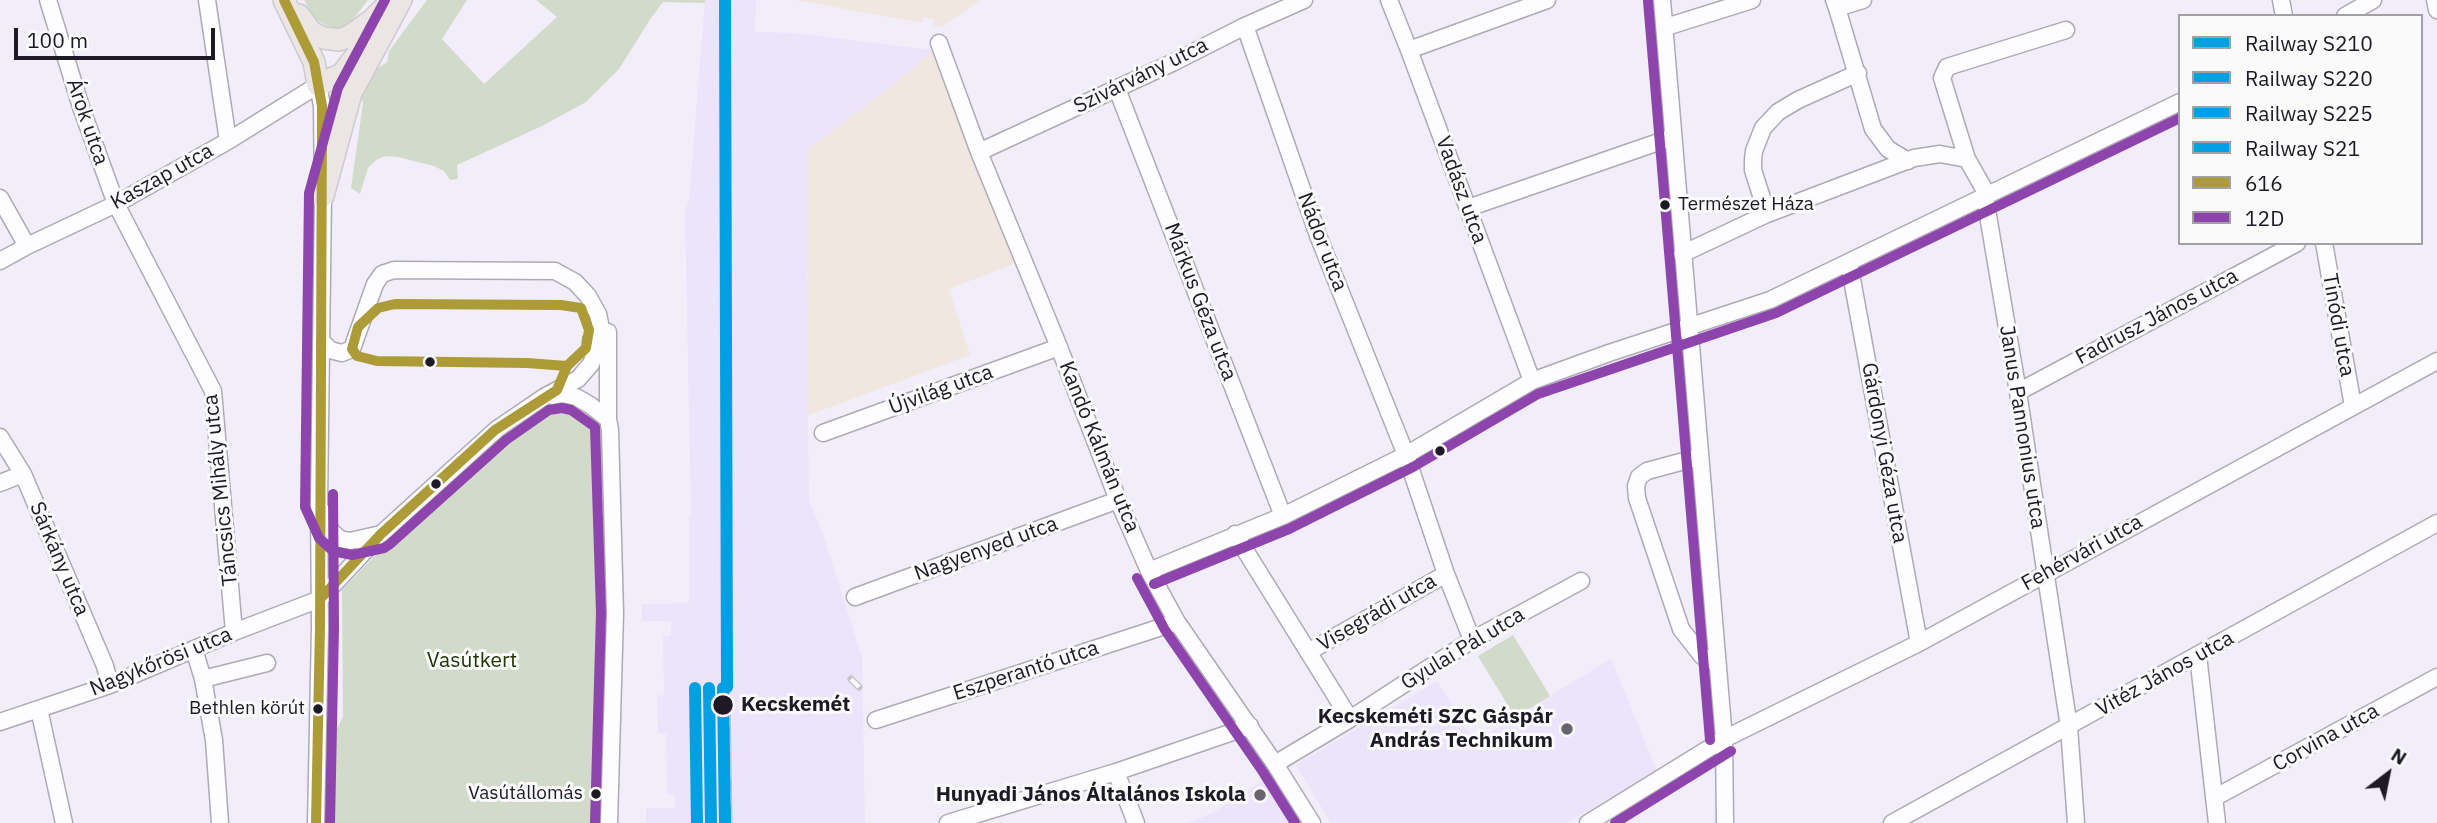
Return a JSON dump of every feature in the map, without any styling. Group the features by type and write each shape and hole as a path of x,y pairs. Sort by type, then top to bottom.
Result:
{"main road":[{"path":"286,0 311,32 324,38 339,40 350,36 397,0"},
{"path":"286,0 314,62 318,85 342,74 397,0"},
{"path":"323,196 351,93 397,0"}],"street":[{"name":"Árok utca","path":"48,0 81,107 116,204"},
{"path":"207,0 228,141"},
{"name":"Szivárvány utca","path":"979,152 1304,0"},
{"name":"Vadász utca","path":"1389,0 1532,381"},
{"path":"1409,50 1547,0"},
{"path":"1662,0 1724,739 1725,823"},
{"path":"1666,27 1752,0"},
{"path":"1863,0 1838,11 1873,129 1888,149 1908,161"},
{"path":"2348,14 2373,0"},
{"path":"2435,0 2437,10"},
{"name":"Nádor utca","path":"1245,26 1319,238 1406,455 1446,574 1472,640"},
{"name":"Janus Pannonius utca","path":"2066,30 1947,67 1942,78 1967,159 1986,197 2069,727 2076,823"},
{"name":"Kandó Kálmán utca","path":"939,43 979,152 1149,571 1177,622 1250,726 1312,823"},
{"path":"1767,214 1753,170 1753,160 1763,128 1778,112 1798,100 1858,73"},
{"name":"Kaszap utca","path":"0,261 116,204 228,141 318,85"},
{"path":"316,823 323,196 322,106 318,85"},
{"name":"Márkus Géza utca","path":"1116,89 1283,516"},
{"path":"1149,571 1283,516 1406,455 1532,381 1770,300 1986,197 2136,117 2178,103"},
{"path":"1468,208 1673,137"},
{"path":"1682,254 1767,214 1914,158 1940,155 1967,159"},
{"path":"0,198 27,246"},
{"name":"Táncsics Mihály utca","path":"116,204 213,391 234,632"},
{"name":"Fadrusz János utca","path":"2018,392 2293,245"},
{"name":"Tinódi utca","path":"2324,245 2353,406"},
{"path":"463,260 545,261 559,265 581,277 598,296 608,321 608,419 615,612 609,823"},
{"name":"Gárdonyi Géza utca","path":"1849,263 1919,643"},
{"path":"321,340 330,350 342,353 352,349 375,284 382,274 394,270 555,271 581,287 593,303 607,367"},
{"path":"320,599 381,534 497,429 578,379 586,371 600,340 602,313 598,296"},
{"name":"Újvilág utca","path":"823,433 1059,346"},
{"name":"Fehérvári utca","path":"1588,823 1724,739 1919,643 2045,572 2437,361"},
{"path":"551,394 576,397 608,419"},
{"name":"Sárkány utca","path":"0,437 23,474 105,666 110,685"},
{"path":"1699,457 1647,471 1639,477 1636,486 1637,498 1681,629 1702,656 1717,663"},
{"path":"0,483 23,474"},
{"name":"Nagyenyed utca","path":"855,597 1118,500"},
{"path":"319,504 331,531 340,539 349,541 381,534"},
{"name":"Vitéz János utca","path":"1892,823 2437,523"},
{"path":"1235,534 1350,719"},
{"name":"Visegrádi utca","path":"1308,652 1446,574"},
{"name":"Gyulai Pál utca","path":"1275,764 1472,640 1581,581"},
{"name":"Nagykőrösi utca","path":"0,722 110,685 320,599"},
{"name":"Eszperantó utca","path":"876,720 1177,622"},
{"path":"194,649 203,679 214,740 220,823"},
{"path":"2198,655 2217,823"},
{"path":"203,679 267,663"},
{"name":"Corvina utca","path":"2214,798 2437,677"},
{"path":"38,709 64,823"},
{"path":"948,823 1116,772 1250,726"},
{"path":"1116,772 1136,823"}],"shaded area":[{"path":"705,0 756,0 755,32 793,33 933,50 894,84 808,149 809,500 823,534 862,657 865,823 646,823 646,808 675,808 675,795 667,794 666,734 658,733 657,696 664,695 663,636 671,636 671,621 642,621 642,604 689,603 691,516 685,211 689,201"},
{"path":"796,0 981,0 942,27 933,25 934,19 923,17 922,23"},
{"path":"933,50 1014,264 949,289 970,355 807,418 808,149 894,84"},
{"name":"Kecskeméti SZC Gáspár András Technikum","path":"1513,635 1550,696 1611,659 1657,771 1566,823 1331,823 1296,765 1437,681 1475,742 1515,717 1478,656"},
{"name":"Hunyadi János Általános Iskola","path":"1268,777 1296,823 1186,823 1213,813"}],"green space":[{"path":"304,0 368,0 352,21 340,29 316,20"},
{"path":"427,0 467,0 442,39 484,84 557,17 536,0 705,0 705,3 663,2 619,69 586,102 542,126 457,165 458,179 450,180 444,171 434,166 386,156 376,160 368,168 360,194 351,188 363,103 361,97 378,68 387,62 389,51"},
{"name":"Vasútkert","path":"557,399 592,412 603,428 598,823 334,823 335,732 343,717 342,590 399,531 482,454 540,405"},
{"path":"1513,635 1550,696 1515,717 1478,656"}],"railway":[{"path":"851,679 859,687"},
{"path":"727,687 729,823"}],"rail line":[{"name":"S225","path":"725,0 727,687"},
{"name":"S220","path":"695,688 697,823"},
{"name":"S210","path":"709,688 711,823"},
{"name":"S21","path":"723,688 725,823"}],"transit line":[{"name":"616","path":"284,0 314,62 322,106 320,627 316,823"},
{"name":"12D","path":"385,0 338,88 309,193 305,507 319,538 333,551 352,555 384,548 506,440 549,410 571,410 595,427 601,613 595,823"},
{"name":"12D","path":"1648,1 1710,740"},
{"name":"12D","path":"1154,584 1289,529 1413,467 1538,394 1776,313 2178,119"},
{"name":"616","path":"352,349 358,327 378,308 395,304 561,305 581,308"},
{"name":"616","path":"320,599 381,534 495,430 557,390 567,366 586,348 589,330 581,308"},
{"name":"616","path":"352,349 357,356 377,361 567,366 586,348 587,338"},
{"name":"12D","path":"330,823 334,627 333,494"},
{"name":"12D","path":"1137,578 1165,630 1295,823"},
{"name":"12D","path":"1615,823 1731,751"}],"place":[{"name":"Természet Háza","path":"1665,205"},
{"name":"Kecskemét","path":"723,705"},
{"name":"Bethlen körút","path":"318,709"},
{"name":"Kecskeméti SZC Gáspár András Technikum","path":"1567,729"},
{"name":"Vasútállomás","path":"596,794"},
{"name":"Hunyadi János Általános Iskola","path":"1260,795"}]}
